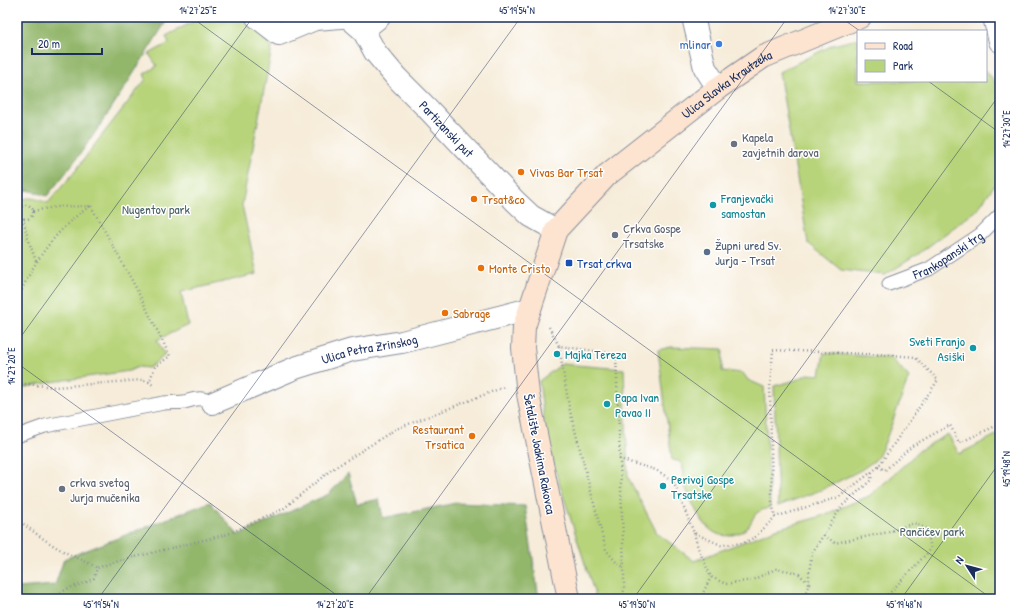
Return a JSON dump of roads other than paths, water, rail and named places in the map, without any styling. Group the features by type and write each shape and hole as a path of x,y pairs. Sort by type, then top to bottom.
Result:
{"street":[{"path":"257,17 279,34 314,19 341,17"},
{"path":"693,17 705,68 718,88"},
{"name":"Ulica Slavka Krautzeka","path":"556,230 607,175 718,88 763,57 860,17"},
{"path":"994,17 1000,41"},
{"name":"Partizanski put","path":"364,21 375,52 396,77 515,201 532,216 556,230"},
{"path":"530,309 556,230"},
{"name":"Šetalište Joakima Rakovca","path":"530,309 524,327 523,348 526,379 569,599"},
{"name":"Ulica Petra Zrinskog","path":"213,403 295,368 352,350 402,342 530,309"}],"lane":[{"name":"Frankopanski trg","path":"889,284 929,269 980,235 1000,215"},
{"path":"17,436 45,426 164,403 183,402 196,398 205,399 213,403"}],"place":[{"name":"mlinar","path":"719,44"},
{"name":"Kapela zavjetnih darova","path":"734,144"},
{"name":"Vivas Bar Trsat","path":"521,172"},
{"name":"Trsat&co","path":"474,199"},
{"name":"Franjevački samostan","path":"713,205"},
{"name":"Crkva Gospe Trsatske","path":"615,235"},
{"name":"Župni ured Sv. Jurja - Trsat","path":"707,252"},
{"name":"Trsat crkva","path":"569,263"},
{"name":"Monte Cristo","path":"481,268"},
{"name":"Sabrage","path":"445,313"},
{"name":"Sveti Franjo Asiški","path":"973,348"},
{"name":"Majka Tereza","path":"557,354"},
{"name":"Papa Ivan Pavao II","path":"607,404"},
{"name":"Restaurant Trsatica","path":"472,436"},
{"name":"Perivoj Gospe Trsatske","path":"663,486"},
{"name":"crkva svetog Jurja mučenika","path":"62,489"}],"park label":[{"name":"Nugentov park","path":"156,209"},
{"name":"Pančićev park","path":"932,531"}]}
